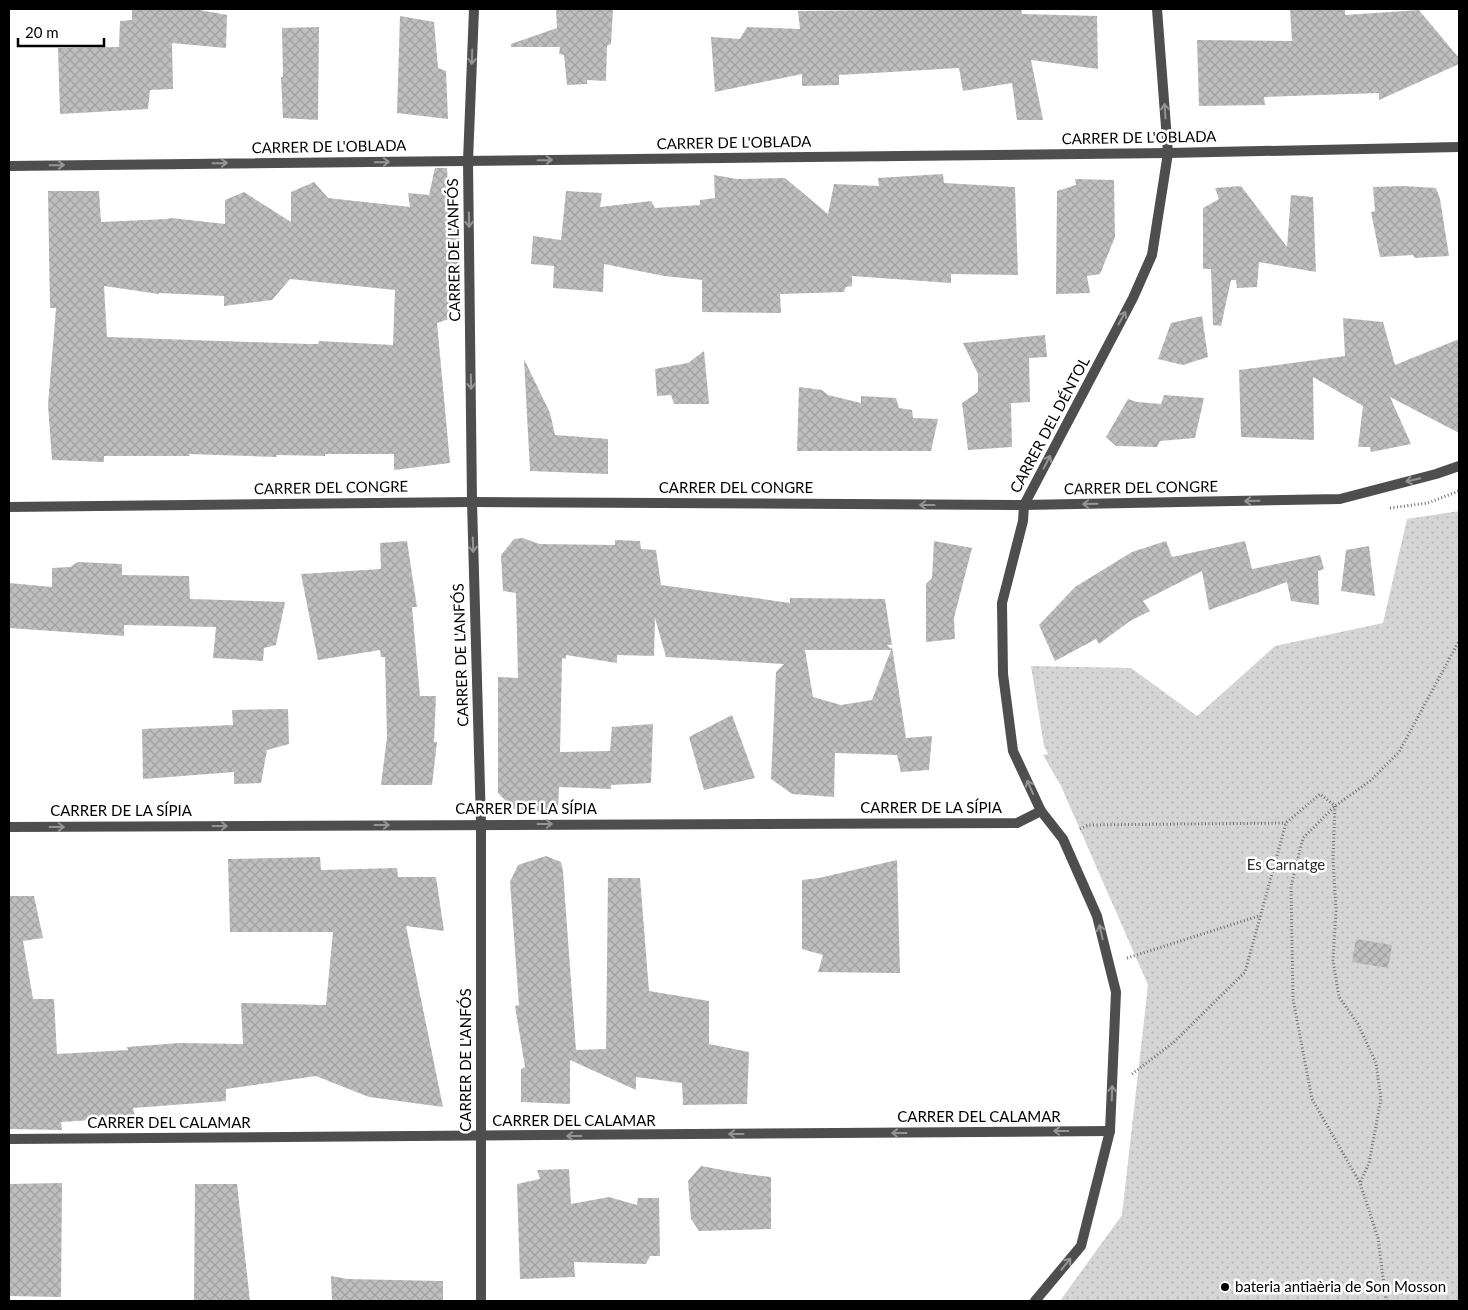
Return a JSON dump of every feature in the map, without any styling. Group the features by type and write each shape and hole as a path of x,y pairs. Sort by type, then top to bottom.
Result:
{"street":[{"name":"CARRER DE L'ANFÓS","path":"474,9 468,161 472,502 481,824 481,1301"},
{"name":"CARRER DEL DÉNTOL","path":"1035,1301 1080,1246 1110,1131 1116,992 1097,916 1063,839 1041,812 1013,751 1003,674 1002,603 1023,521 1024,505 1133,298 1152,255 1168,153 1157,9"},
{"name":"CARRER DE L'OBLADA","path":"9,166 1168,153 1459,147"},
{"name":"CARRER DEL CONGRE","path":"9,507 472,502 1024,505 1340,499 1436,474 1459,466"},
{"name":"CARRER DE LA SÍPIA","path":"9,827 1017,822 1041,812"},
{"name":"CARRER DEL CALAMAR","path":"9,1139 1110,1131"}],"path":[{"path":"1386,1301 1378,1238 1360,1183 1312,1099 1293,999 1290,886 1302,838 1335,806 1370,782 1399,752 1459,642"},
{"path":"1112,1090 1174,1042 1245,972 1286,823 1320,794 1335,806"},
{"path":"1335,806 1336,911 1332,960 1339,997 1358,1024 1376,1062 1381,1099 1369,1163 1360,1183"},
{"path":"1063,839 1088,825 1286,823"},
{"path":"1108,964 1260,916"}],"green space":[{"name":"Es Carnatge","path":"1459,511 1459,1301 1060,1301 1122,1215 1148,985 1061,786 1043,755 1048,754 1044,746 1031,666 1131,668 1197,716 1275,646 1383,623 1407,519"}],"building":[{"path":"132,9 194,9 227,15 226,48 172,43 173,89 150,90 148,109 60,114 58,48 119,47 120,21 132,20"},
{"path":"556,9 613,9 611,44 607,46 606,81 587,80 587,84 567,85 564,55 559,54 560,47 511,47 511,44 557,28"},
{"path":"1021,9 1022,14 1097,16 1098,69 1031,60 1043,120 1017,120 1012,83 963,91 959,68 839,75 839,85 802,86 802,74 715,92 711,37 740,39 747,27 800,29 798,11"},
{"path":"1290,9 1345,9 1345,15 1419,10 1459,58 1459,64 1379,100 1379,93 1264,97 1265,105 1199,106 1197,40 1292,41"},
{"path":"400,16 434,22 438,68 446,71 448,119 397,113"},
{"path":"319,27 318,120 283,118 281,77 283,77 282,28"},
{"path":"435,168 447,168 450,218 457,219 461,273 451,279 452,318 437,323 450,463 394,470 394,454 276,455 277,457 189,454 190,456 104,456 104,462 52,460 48,405 56,308 50,308 48,191 99,191 101,222 172,218 225,224 225,200 244,192 291,222 291,192 314,182 328,198 410,207 408,193 429,195","holes":["290,279 395,290 393,345 319,341 318,344 309,344 107,337 104,286 159,294 224,296 224,306 272,300"]},
{"path":"943,174 944,183 1015,187 1018,275 951,274 951,283 852,276 852,286 846,287 844,292 780,294 781,313 702,312 702,280 664,276 604,264 603,292 553,288 554,266 531,264 533,236 561,240 566,191 602,193 600,207 651,201 655,208 700,205 700,200 715,198 714,175 737,179 785,178 828,214 834,184 879,186 878,178"},
{"path":"1075,179 1114,180 1115,237 1100,274 1087,276 1090,293 1056,294 1057,191 1076,185"},
{"path":"1241,186 1287,247 1291,195 1313,197 1316,272 1259,262 1257,287 1237,288 1236,280 1231,280 1221,326 1213,325 1211,269 1203,269 1203,208 1219,199 1215,188"},
{"path":"1373,187 1436,188 1440,199 1449,256 1415,258 1413,255 1380,257 1371,212 1375,211"},
{"path":"1202,316 1208,357 1183,365 1158,359 1171,323"},
{"path":"1343,318 1383,322 1395,365 1459,339 1459,433 1390,397 1411,444 1371,452 1370,447 1358,447 1363,406 1313,377 1314,440 1241,437 1239,370 1345,356"},
{"path":"1045,335 1047,357 1029,358 1030,402 1011,403 1012,447 968,450 962,403 978,392 978,374 963,343"},
{"path":"704,351 709,404 674,404 671,395 657,396 655,369 688,363"},
{"path":"524,359 550,413 555,435 608,439 608,474 530,471"},
{"path":"799,387 822,390 828,395 861,403 861,396 896,398 899,408 912,410 913,418 938,419 931,451 797,451"},
{"path":"1164,395 1204,398 1195,438 1160,441 1157,447 1116,446 1106,437 1128,399 1137,402 1161,404"},
{"path":"523,538 539,544 615,545 615,540 640,541 641,549 656,550 661,585 790,603 790,598 885,599 892,645 887,645 891,649 892,647 906,738 932,736 929,770 901,772 897,755 835,753 834,797 792,794 771,779 776,672 784,664 666,657 655,618 654,656 617,655 617,663 566,655 566,659 562,658 560,752 610,751 612,727 653,724 651,783 611,785 611,789 559,787 558,811 517,812 498,793 498,677 518,678 516,593 503,591 501,555 514,539","holes":["805,650 891,650 872,700 841,705 813,697"]},
{"path":"407,541 417,607 412,607 420,696 436,696 434,742 437,742 432,785 381,785 387,737 385,657 381,657 380,650 318,660 301,574 381,569 380,543"},
{"path":"934,541 972,548 954,618 955,639 926,642 926,584 932,578"},
{"path":"1166,541 1172,557 1245,541 1252,569 1320,555 1324,569 1318,571 1319,605 1291,601 1287,582 1209,610 1202,571 1143,601 1150,611 1130,621 1099,644 1096,639 1055,661 1039,625 1075,587 1132,552"},
{"path":"1369,546 1375,596 1341,591 1346,550"},
{"path":"78,562 122,564 122,575 189,576 190,599 285,602 276,645 264,648 263,661 213,658 216,627 124,625 124,636 9,628 9,583 52,587 52,568 70,567"},
{"path":"288,709 289,744 267,750 261,783 234,784 234,772 143,779 142,729 233,725 232,710"},
{"path":"732,715 755,778 704,790 689,737"},
{"path":"546,856 561,862 563,871 576,1050 606,1049 608,878 640,878 649,991 709,1001 709,1044 749,1052 747,1104 683,1105 682,1083 636,1077 636,1090 570,1060 570,1104 521,1102 521,1069 525,1067 515,1006 519,1005 510,882 518,865"},
{"path":"320,857 321,870 397,868 398,877 436,877 444,931 406,926 443,1107 369,1097 316,1076 226,1089 226,1101 133,1108 135,1117 61,1122 62,1130 9,1129 9,896 34,896 43,938 23,941 33,999 54,999 57,1054 128,1050 127,1047 179,1043 243,1044 241,1003 326,1005 333,932 230,932 228,859"},
{"path":"897,860 900,973 818,972 823,955 802,949 802,880 819,878"},
{"path":"1356,939 1392,945 1388,968 1352,962"},
{"path":"701,1166 771,1177 771,1229 699,1231 691,1219 688,1181"},
{"path":"569,1169 571,1204 609,1197 637,1205 638,1198 659,1198 660,1256 650,1256 646,1264 574,1262 575,1277 520,1279 517,1184 540,1179 537,1170"},
{"path":"62,1183 61,1297 9,1296 9,1184"},
{"path":"195,1184 237,1184 250,1301 194,1301"},
{"path":"331,1276 348,1279 443,1281 443,1301 332,1301"}],"place":[{"name":"bateria antiaèria de Son Mosson","path":"1225,1287"}]}
